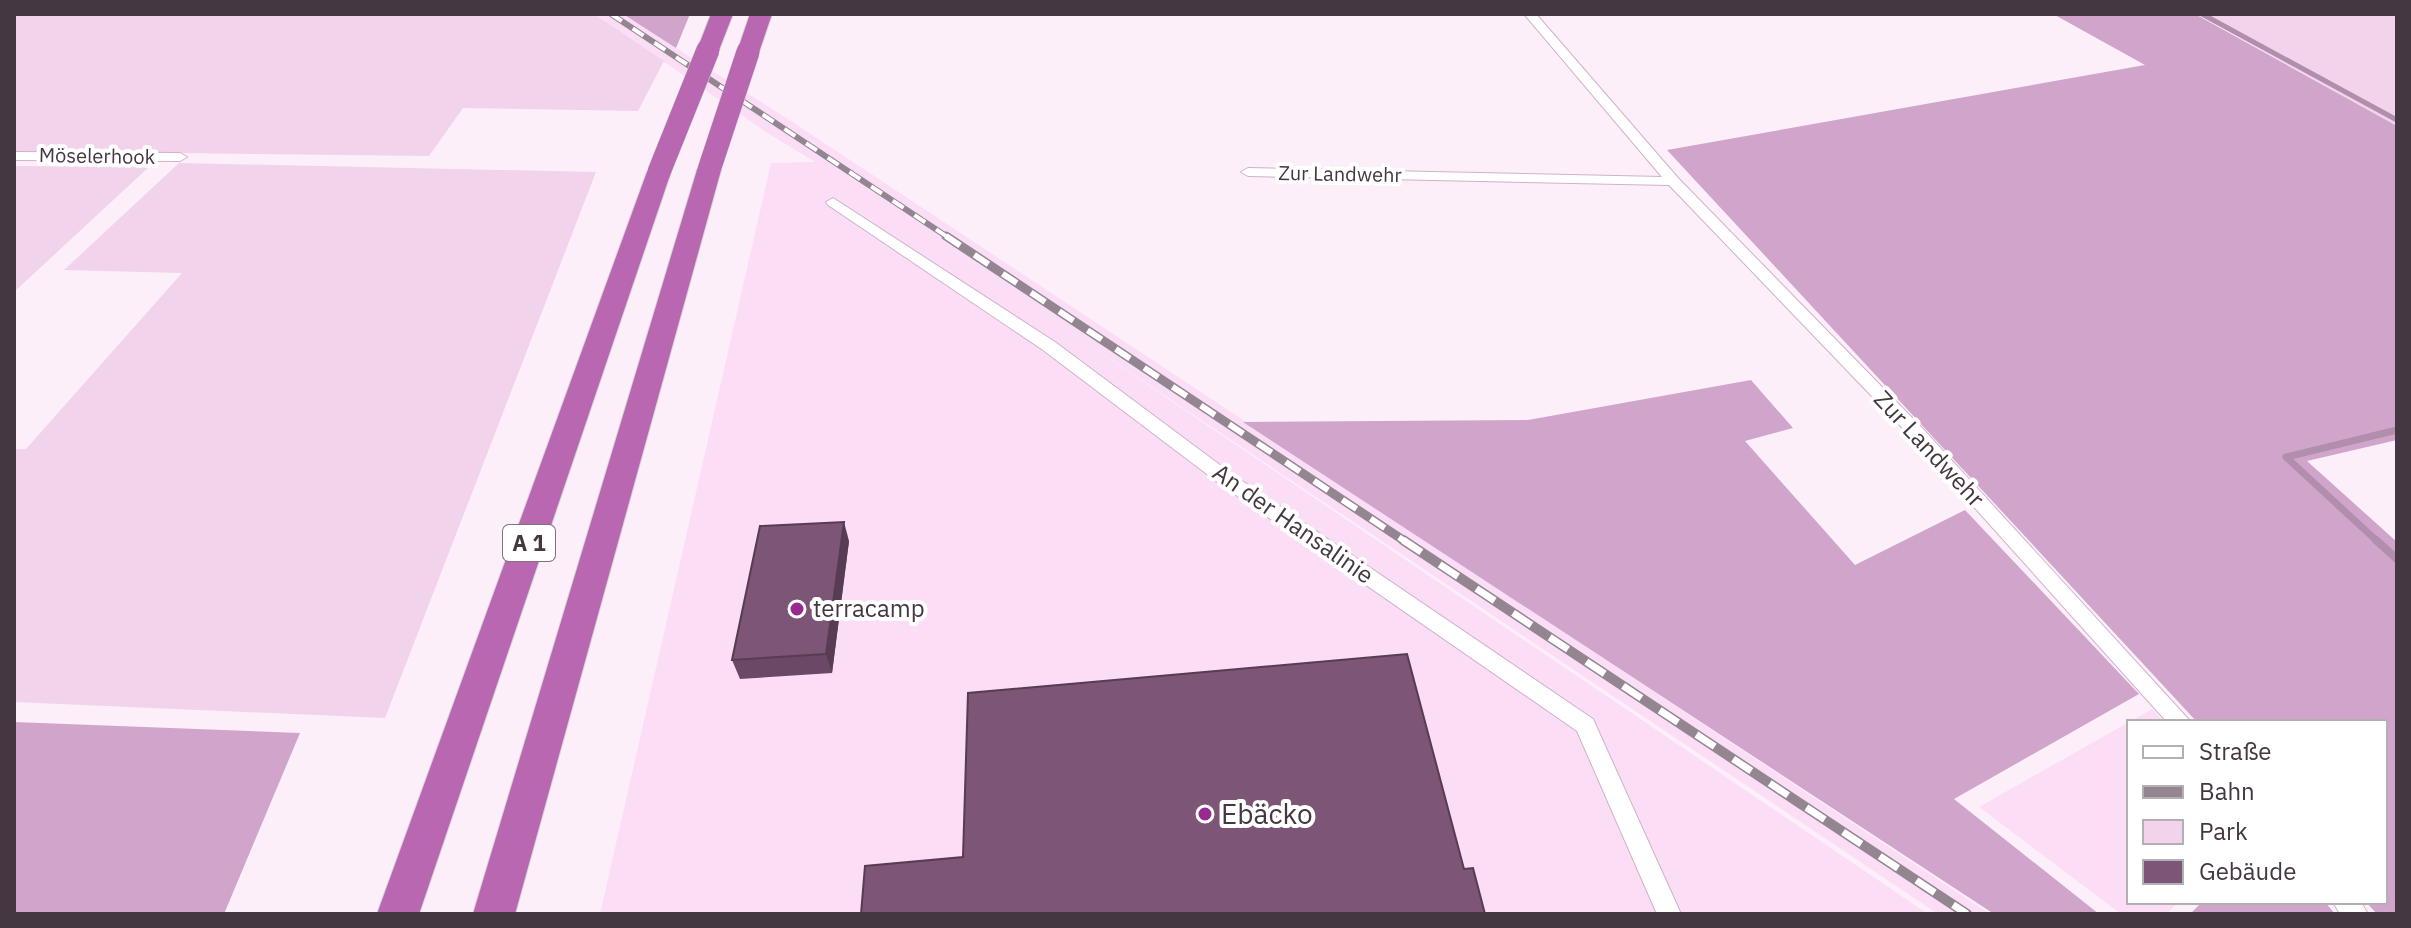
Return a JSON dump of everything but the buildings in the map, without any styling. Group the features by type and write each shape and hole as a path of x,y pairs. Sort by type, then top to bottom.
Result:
{"highway":[{"name":"A 1","path":"398,914 659,172 722,14"},
{"path":"494,914 709,170 761,14"}],"street":[{"name":"Zur Landwehr","path":"1530,14 1673,181 1918,434 2178,720"},
{"name":"Möselerhook","path":"14,156 180,157"},
{"name":"Zur Landwehr","path":"1248,172 1673,181"},
{"name":"An der Hansalinie","path":"833,202 1049,346 1226,479 1585,725 1669,914"}],"shaded area":[{"path":"594,14 623,14 785,117 1990,914 1938,914 1055,322 1928,914 600,914 771,163 815,162"},
{"path":"623,14 690,14 676,48"},
{"path":"2053,14 2195,14 2397,126 2397,440 2307,461 2397,542 2397,914 2377,914 2368,904 2387,904 2387,720 2195,720 1667,150 2145,65"},
{"path":"1751,380 1793,428 1745,441 1855,565 1965,510 2139,694 1954,799 2099,914 1994,914 1243,422 1528,420"},
{"path":"2152,709 2162,720 2133,720"},
{"path":"14,722 300,733 224,914 14,914"},
{"path":"2127,723 2127,904 2176,904 2167,914 2121,914 1979,807"},
{"path":"2200,904 2327,904 2335,914 2190,914"}],"green space":[{"path":"14,14 594,14 664,61 638,111 463,108 429,156 14,151"},
{"path":"2195,14 2397,14 2397,126 2213,23"},
{"path":"179,163 596,172 385,718 14,702 14,449 26,449 182,273 64,270"},
{"path":"14,166 149,167 14,292"}],"waterway":[{"path":"2202,14 2397,120"},
{"path":"2378,542 2286,457 2397,430"},
{"path":"2376,540 2397,559"}],"railway":[{"path":"611,14 949,238"},
{"path":"946,236 1406,542"},
{"path":"1403,540 1967,914"}],"place":[{"name":"terracamp","path":"797,609"},
{"name":"Ebäcko","path":"1205,814"}]}
